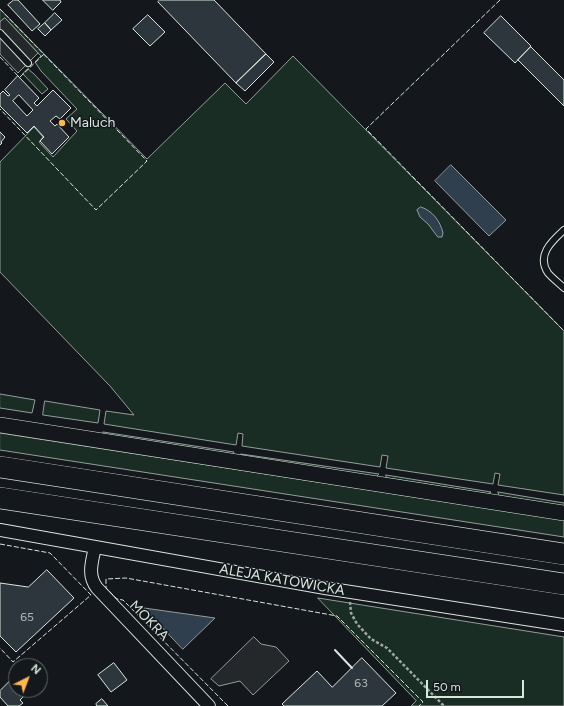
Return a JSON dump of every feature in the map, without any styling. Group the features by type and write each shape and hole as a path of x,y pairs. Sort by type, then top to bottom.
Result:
{"highway":[{"path":"0,467 564,554"},
{"path":"0,498 564,584"}],"street":[{"path":"0,425 564,512"},
{"name":"ALEJA KATOWICKA","path":"0,530 352,592 564,625"},
{"name":"MOKRA","path":"95,547 91,572 92,581 97,588 209,706"}],"lane":[{"path":"0,34 28,62"},
{"path":"564,230 549,245 544,259 548,272 564,288"}],"path":[{"path":"352,592 350,600 351,613 357,624 371,639 387,648 444,706"}],"green space":[{"path":"0,9 147,159 225,83 246,104 293,56 564,331 564,495 498,485 500,474 495,473 493,484 386,468 388,456 382,455 380,467 242,446 243,434 238,433 236,445 104,424 106,411 134,415 110,386 0,272 0,162 34,127 43,137 39,142 53,157 77,131 66,119 77,109 41,71 35,62 41,56 5,18 0,22"},
{"path":"28,69 48,89 42,94 23,74"},
{"path":"0,394 35,400 32,413 0,408"},
{"path":"45,401 100,410 98,423 43,415"},
{"path":"103,432 234,452 233,454 104,434"},
{"path":"0,433 564,520 564,537 0,450"},
{"path":"241,454 379,474 376,477 243,456"},
{"path":"386,475 491,492 488,494 387,478"},
{"path":"498,492 564,503 564,506 500,496"},
{"path":"318,598 564,637 564,706 411,706 416,701"}],"shaded area":[{"path":"5,18 38,53 18,73 0,54 0,22"},
{"path":"254,637 261,644 276,647 289,661 253,695 240,681 219,686 211,679"}],"water":[{"path":"451,165 506,220 489,236 435,181"},
{"path":"421,207 429,211 438,221 443,233 442,237 438,237 428,224 420,217 417,210"},
{"path":"144,608 215,618 183,649"}],"building":[{"path":"14,0 18,0 40,24 32,31 8,5"},
{"path":"43,0 60,0 61,2 53,10"},
{"path":"160,0 214,0 266,54 236,83 158,2"},
{"path":"55,13 62,20 51,30 45,23"},
{"path":"148,15 165,32 150,46 133,29"},
{"path":"501,16 531,46 515,63 484,33"},
{"path":"45,23 51,30 45,36 38,29"},
{"path":"531,47 564,80 564,106 518,60"},
{"path":"266,54 274,62 245,91 236,83"},
{"path":"18,76 39,98 34,103 37,106 53,90 71,108 60,119 56,116 50,121 55,126 57,124 69,137 52,154 40,141 44,137 34,126 27,133 0,106 0,94 3,91 8,96 10,95 5,90","holes":["19,95 33,110 27,116 13,101"]},
{"path":"0,132 5,137 0,145"},
{"path":"47,570 74,598 16,652 0,636 0,583 28,587"},
{"path":"362,658 396,693 382,706 284,706 282,704 317,671 332,687"},
{"path":"114,663 127,680 111,692 98,675"},
{"path":"8,683 8,698 22,698 20,700 23,703 19,706 8,706 0,697 0,691"},
{"path":"102,699 108,706 97,706 96,704"}],"fence":[{"path":"500,0 366,129 564,331"},
{"path":"0,9 147,161 96,210 0,109"},
{"path":"20,77 44,54"},
{"path":"0,57 18,76"},
{"path":"0,544 50,553 91,595 13,662 0,648"},
{"path":"228,706 123,600 117,599 106,588 106,579 126,578 337,616 423,702 419,706"}],"wall":[{"path":"335,650 352,668"}],"place":[{"name":"Maluch","path":"62,123"}]}
